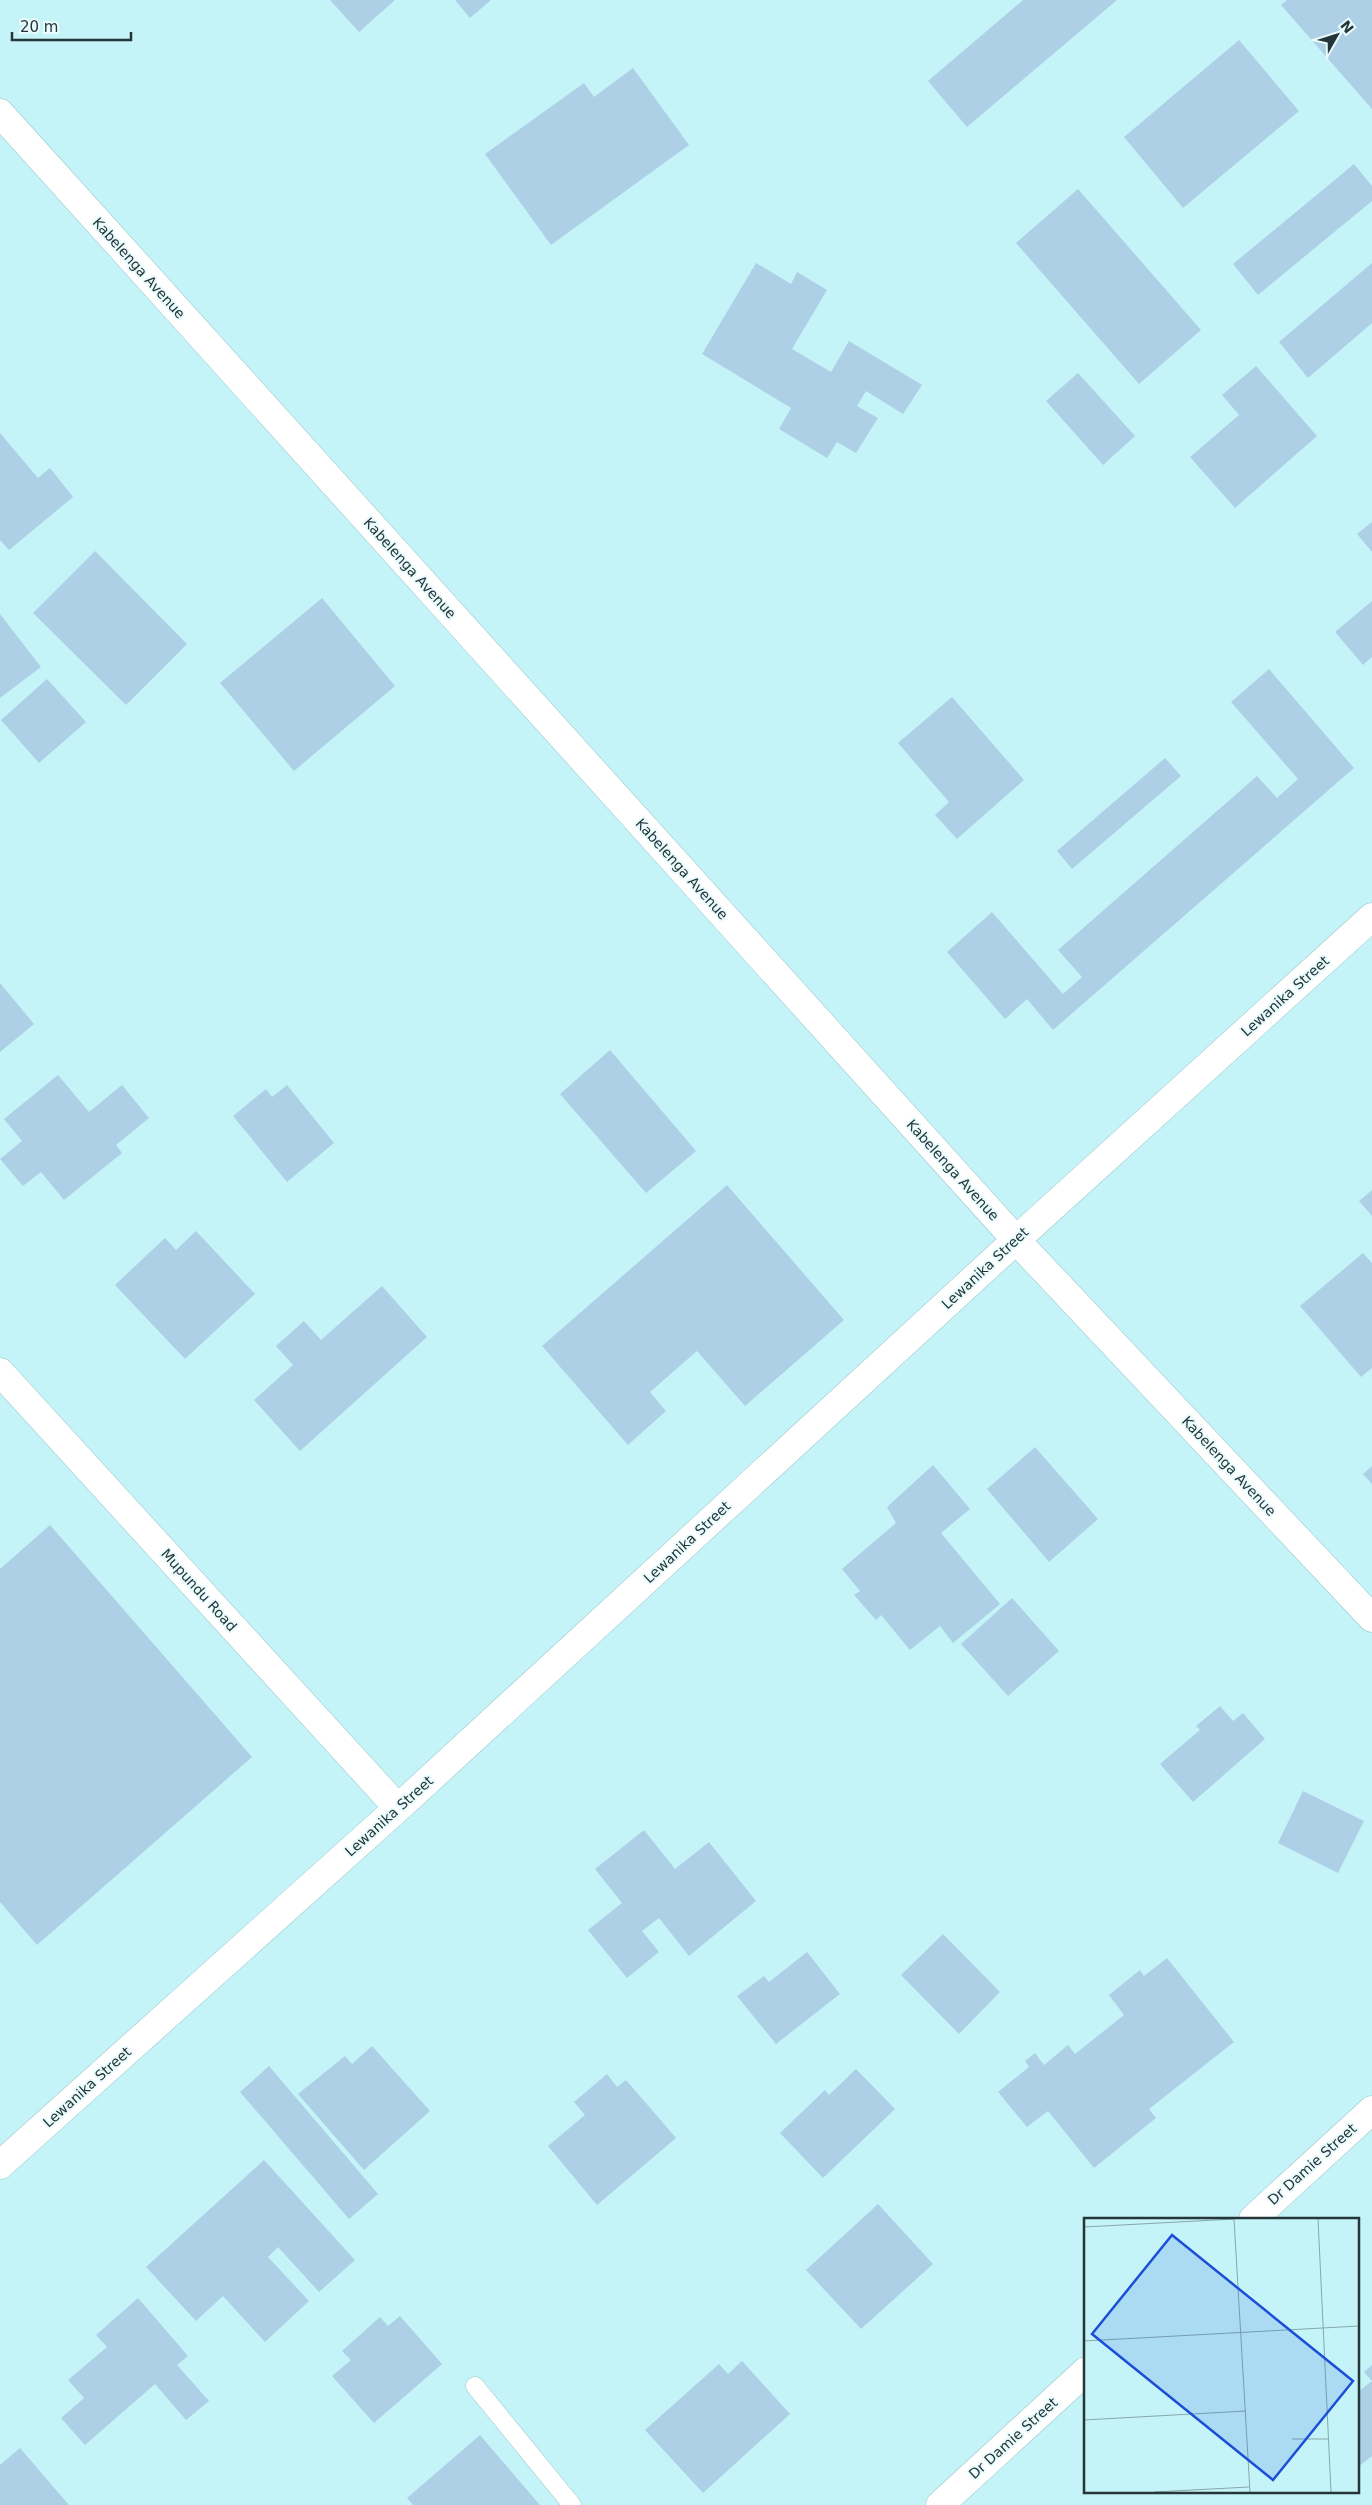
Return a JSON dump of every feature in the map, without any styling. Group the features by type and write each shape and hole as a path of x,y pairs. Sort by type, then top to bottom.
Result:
{"street":[{"name":"Kabelenga Avenue","path":"0,113 1016,1240 1372,1618"},
{"name":"Lewanika Street","path":"0,2165 398,1808 1016,1240 1372,917"},
{"name":"Mupundu Road","path":"0,1372 398,1808"},
{"name":"Dr Damie Street","path":"1254,2218 1372,2110"},
{"name":"Dr Damie Street","path":"940,2505 1084,2374"}],"lane":[{"path":"475,2386 572,2505"}],"building":[{"path":"330,0 395,0 359,32"},
{"path":"455,0 491,0 470,18"},
{"path":"1023,0 1117,0 967,127 928,81"},
{"path":"1287,0 1372,0 1372,109 1281,5"},
{"path":"1239,40 1299,111 1183,208 1124,137"},
{"path":"633,68 689,145 551,245 485,154 584,83 594,97"},
{"path":"1354,164 1372,186 1372,201 1258,295 1233,264"},
{"path":"1078,189 1201,330 1139,384 1016,243"},
{"path":"756,263 791,284 797,272 827,290 792,349 831,372 849,341 922,385 903,414 866,391 857,406 878,418 856,453 837,442 827,458 779,429 791,408 702,354"},
{"path":"1372,263 1372,323 1308,378 1279,342"},
{"path":"1256,366 1317,436 1235,508 1190,457 1239,415 1222,395"},
{"path":"1078,373 1135,436 1103,465 1046,401"},
{"path":"0,433 38,478 50,468 73,497 9,550 0,540"},
{"path":"1372,522 1372,552 1357,534"},
{"path":"95,551 187,644 126,705 33,613"},
{"path":"322,598 395,686 294,771 220,683"},
{"path":"1372,601 1372,657 1363,665 1335,632"},
{"path":"0,614 41,667 0,698"},
{"path":"1269,669 1354,768 1053,1030 1027,999 1005,1019 947,952 992,912 1063,994 1082,977 1058,950 1257,776 1277,798 1298,779 1231,702"},
{"path":"47,679 86,722 39,763 1,720"},
{"path":"952,697 1024,780 957,839 935,815 949,802 898,743"},
{"path":"1165,758 1181,776 1072,869 1057,851"},
{"path":"0,983 34,1024 0,1052"},
{"path":"610,1050 696,1151 646,1193 560,1094"},
{"path":"58,1075 89,1112 122,1085 149,1118 116,1145 122,1153 64,1200 41,1172 23,1186 0,1159 22,1141 4,1119"},
{"path":"287,1085 334,1143 287,1182 233,1116 266,1089 272,1097"},
{"path":"727,1185 844,1320 745,1406 697,1351 650,1392 666,1411 628,1445 542,1346"},
{"path":"1372,1190 1372,1216 1359,1201"},
{"path":"196,1231 255,1294 185,1359 115,1285 165,1238 176,1250"},
{"path":"1363,1253 1372,1263 1372,1368 1361,1377 1300,1306"},
{"path":"382,1286 427,1337 300,1451 254,1400 293,1365 276,1346 304,1321 321,1340"},
{"path":"1035,1447 1098,1519 1049,1562 987,1489"},
{"path":"933,1465 970,1509 941,1533 1000,1604 953,1643 940,1626 910,1650 881,1615 876,1620 854,1595 860,1591 842,1569 896,1523 887,1507"},
{"path":"1372,1466 1372,1484 1363,1474"},
{"path":"50,1525 252,1757 37,1945 0,1902 0,1569"},
{"path":"1012,1598 1059,1651 1008,1696 961,1644"},
{"path":"1220,1706 1233,1721 1243,1713 1265,1739 1193,1802 1160,1764 1200,1730 1196,1726"},
{"path":"1303,1791 1364,1821 1338,1873 1278,1843"},
{"path":"644,1830 675,1869 709,1842 756,1901 689,1956 659,1918 642,1931 659,1952 627,1978 588,1930 622,1903 595,1869"},
{"path":"943,1934 1000,1992 959,2034 901,1975"},
{"path":"807,1952 840,1994 776,2044 737,1996 764,1976 769,1982"},
{"path":"1167,1958 1234,2042 1149,2109 1156,2118 1094,2168 1048,2111 1027,2127 998,2092 1029,2067 1025,2061 1035,2053 1044,2065 1068,2045 1075,2054 1124,2015 1109,1995 1140,1970 1144,1976"},
{"path":"372,2046 430,2111 364,2170 298,2094 345,2056 352,2064"},
{"path":"269,2066 378,2194 349,2219 240,2092"},
{"path":"856,2069 895,2109 823,2178 780,2133 825,2090 829,2095"},
{"path":"607,2074 617,2087 626,2080 676,2138 597,2205 548,2146 585,2115 574,2102"},
{"path":"264,2160 355,2260 319,2292 278,2247 268,2257 309,2301 265,2342 223,2296 196,2321 146,2267"},
{"path":"878,2204 933,2264 861,2329 806,2270"},
{"path":"138,2298 188,2356 177,2365 209,2401 186,2420 155,2384 85,2445 61,2418 84,2398 68,2380 107,2347 96,2335"},
{"path":"400,2316 442,2364 374,2423 332,2376 351,2360 342,2351 380,2317 388,2326"},
{"path":"742,2361 790,2414 703,2493 645,2430 719,2364 728,2374"},
{"path":"1372,2365 1372,2381 1364,2372"},
{"path":"1372,2381 1372,2456 1360,2465 1360,2390"},
{"path":"480,2435 540,2505 413,2505 407,2498"},
{"path":"20,2448 69,2505 0,2505 0,2465"}]}
